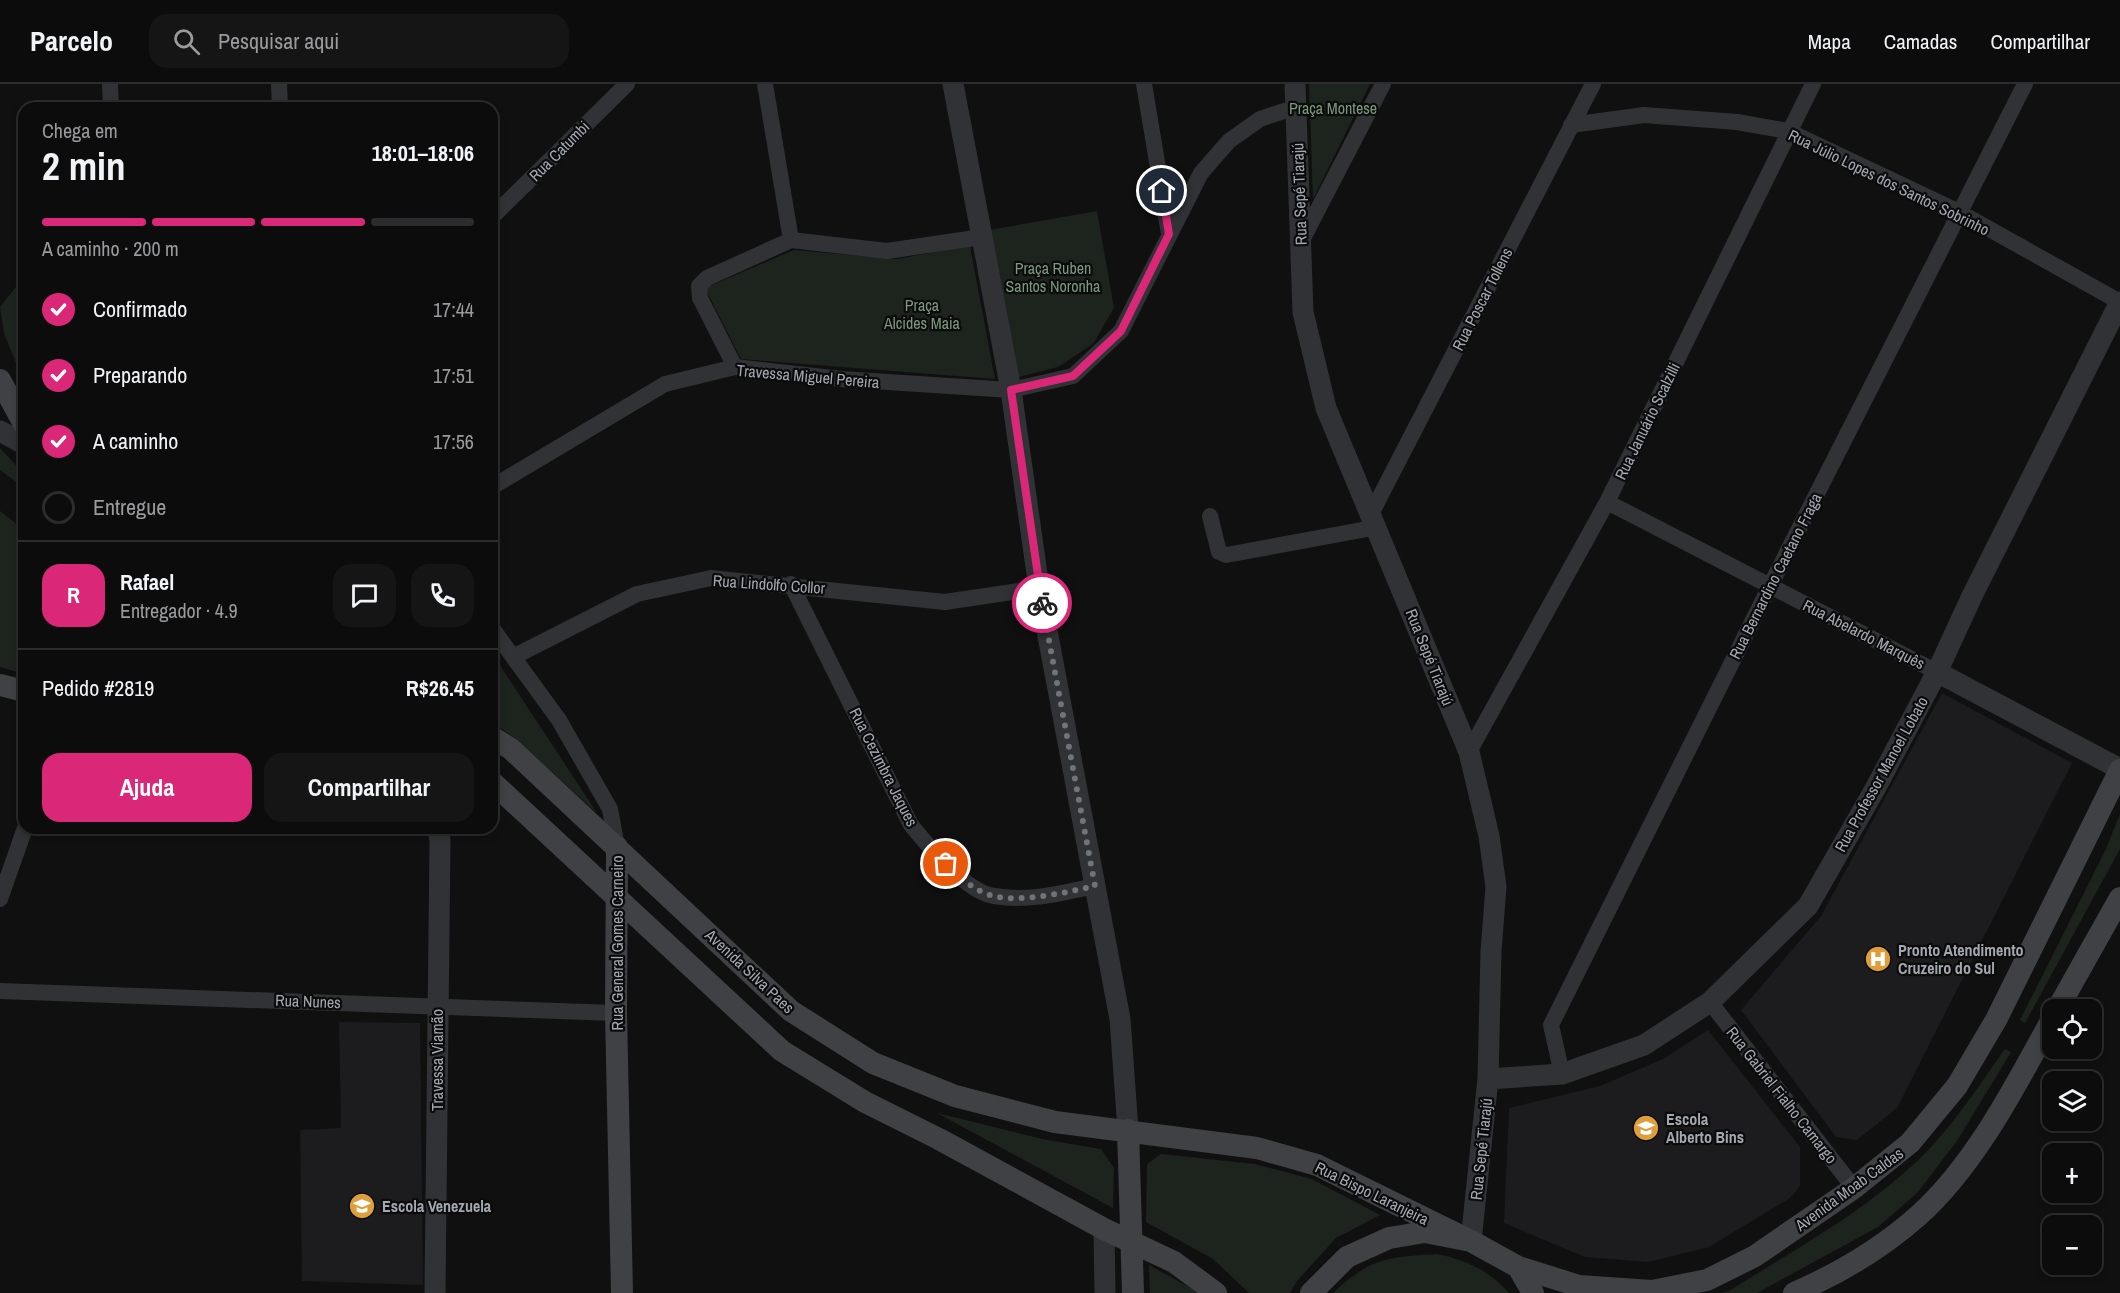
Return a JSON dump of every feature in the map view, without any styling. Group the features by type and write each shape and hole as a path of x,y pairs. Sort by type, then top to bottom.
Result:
{"main road":[{"path":"0,380 18,413"},
{"path":"0,684 18,689"},
{"name":"Avenida Silva Paes","path":"498,741 511,749 791,1011 873,1063 955,1096 1055,1122 1128,1130"},
{"name":"Avenida Moab Caldas","path":"1311,1293 1347,1257 1389,1238 1425,1232 1471,1241 1518,1267 1579,1286 1652,1291 1707,1280 1755,1256 1854,1188 1910,1143 1958,1086 1996,1020 2120,769"},
{"path":"498,788 782,1051 865,1102 939,1139 1104,1229 1174,1262 1216,1293"},
{"name":"Rua General Gomes Carneiro","path":"617,847 616,1013 622,1293"},
{"path":"2063,999 2120,898"},
{"path":"1794,1293 1886,1242 1920,1214 1961,1168 2008,1098 2042,1037"},
{"path":"1128,1130 1133,1293"},
{"name":"Rua Bispo Laranjeira","path":"1128,1130 1257,1148 1317,1165 1471,1241"},
{"path":"1518,1267 1533,1293"}],"street":[{"path":"110,84 111,102"},
{"name":"Rua Catumbi","path":"498,212 627,84"},
{"path":"765,84 791,240"},
{"path":"953,84 1011,390 1039,588 1120,1019 1128,1130"},
{"path":"1144,84 1169,234"},
{"name":"Rua Sepé Tiarajú","path":"1295,84 1303,312 1326,408 1375,520 1469,752 1489,836 1496,887 1491,951 1488,1079 1471,1241"},
{"path":"1301,242 1383,84"},
{"name":"Rua Poscar Tollens","path":"1375,520 1593,84"},
{"name":"Rua Januário Scalzilli","path":"1469,752 1607,502 1813,84"},
{"name":"Rua Bernardino Caetano Fraga","path":"1562,1074 1551,1025 1770,586 2025,84"},
{"path":"280,86 280,102"},
{"name":"Travessa Miguel Pereira","path":"498,483 665,384 735,368 842,379 1011,390 1073,376 1121,331 1201,173 1229,141 1260,119 1296,107"},
{"name":"Rua Júlio Lopes dos Santos Sobrinho","path":"1571,125 1644,115 1737,122 1788,131 1959,213 2120,302"},
{"path":"735,368 700,297 699,286 707,278 791,240 887,251 982,237"},
{"name":"Rua Professor Manoel Lobato","path":"1488,1079 1562,1074 1644,1045 1710,1002 1808,906 1875,789 1936,672 1971,596 2120,302"},
{"path":"0,430 18,440"},
{"name":"Rua Abelardo Marquês","path":"1607,502 2120,769"},
{"path":"1210,516 1219,552 1226,555 1375,520"},
{"name":"Rua Lindolfo Collor","path":"513,657 637,594 711,578 791,584 945,602 1039,588"},
{"name":"Rua Cezimbra Jaques","path":"791,584 911,825 933,852 959,877 992,896 1043,897 1095,886"},
{"name":"Rua General Gomes Carneiro","path":"498,636 559,720 610,808 617,847"},
{"path":"0,899 23,834"},
{"name":"Travessa Viamão","path":"435,1293 438,834"},
{"name":"Rua Nunes","path":"0,991 616,1013"},
{"name":"Rua Gabriel Fialho Camargo","path":"1710,1002 1854,1188"},
{"path":"1104,1229 1105,1293"}],"shaded area":[{"name":"Pronto Atendimento Cruzeiro do Sul","path":"1942,693 2072,763 1897,1108 1857,1140 1836,1137 1741,1010 1821,916"},
{"name":"Escola Venezuela","path":"339,1022 420,1023 423,1285 302,1281 300,1130 341,1128"},
{"name":"Escola Alberto Bins","path":"1708,1030 1800,1147 1800,1186 1790,1198 1709,1247 1648,1262 1585,1257 1504,1223 1509,1108 1600,1086 1663,1059"}],"green space":[{"name":"Praça Montese","path":"1309,84 1370,84 1313,199"},
{"name":"Praça Ruben Santos Noronha","path":"1097,211 1114,308 1093,344 1058,367 1015,378 989,230"},
{"name":"Praça Alcides Maia","path":"970,246 995,379 741,359 705,288 794,250 896,259"},
{"path":"18,284 18,368 4,333 0,307"},
{"path":"0,448 18,468 18,484 0,470"},
{"path":"0,511 18,525 18,672 0,667"},
{"path":"498,662 597,813 498,726"},
{"path":"2120,814 2120,849 2025,1023 2020,1020 2105,851"},
{"path":"2005,1049 2011,1052 1957,1141 1918,1192 1878,1227 1757,1293 1721,1293 1729,1291 1825,1232 1871,1200 1914,1164 1962,1109"},
{"path":"937,1113 1042,1139 1101,1149 1114,1168 1113,1208"},
{"path":"1161,1154 1255,1164 1312,1179 1380,1215 1336,1238 1297,1281 1290,1293 1249,1293 1213,1259 1146,1222 1147,1164"},
{"path":"1437,1254 1458,1259 1476,1267 1493,1278 1509,1293 1333,1293 1346,1281 1369,1266 1392,1258"},
{"path":"1149,1265 1200,1293 1150,1293"}],"way so far":[{"path":"946,864 959,877 992,896 1043,897 1095,886 1042,603"}],"place":[{"name":"Pronto Atendimento Cruzeiro do Sul","path":"1878,959"},
{"name":"Escola Alberto Bins","path":"1646,1128"},
{"name":"Escola Venezuela","path":"362,1206"}],"route":[{"path":"1042,603 1011,390 1073,376 1121,331 1169,234 1162,191"}]}
